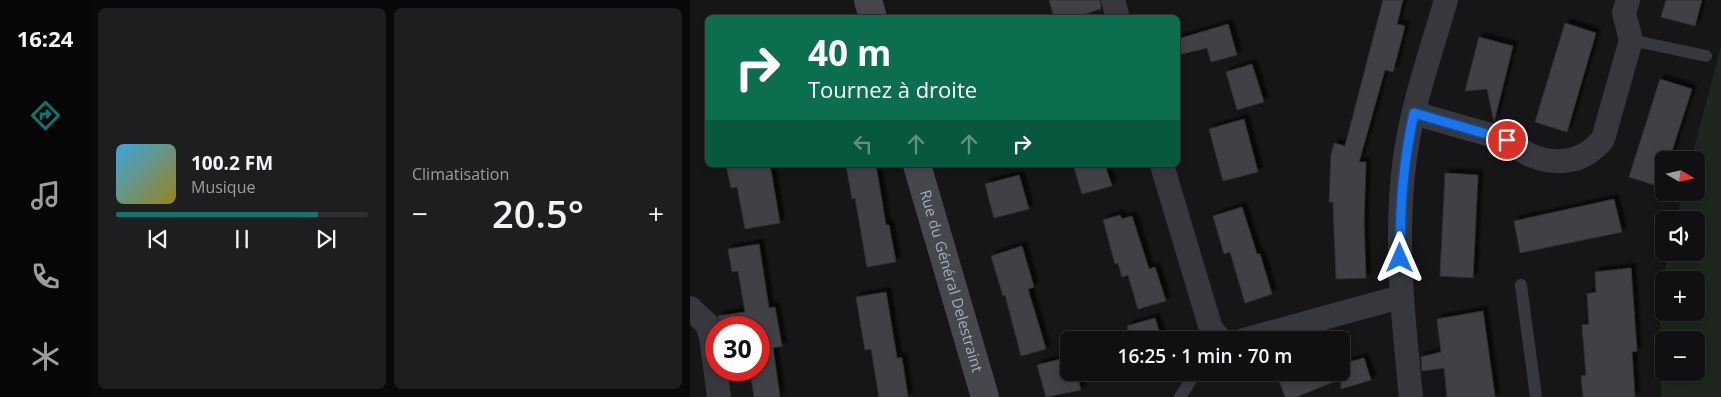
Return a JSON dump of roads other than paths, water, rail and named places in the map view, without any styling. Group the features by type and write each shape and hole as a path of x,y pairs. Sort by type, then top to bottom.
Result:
{"street":[{"path":"868,0 872,15"},
{"path":"1113,0 1117,15"},
{"path":"1411,397 1400,297 1400,200 1405,156 1414,113 1446,0"},
{"path":"1414,113 1507,140 1530,154 1551,160 1572,160 1584,157 1593,151 1603,139 1631,40 1624,14 1628,0"},
{"name":"Rue du Général Delestraint","path":"917,167 985,397"},
{"path":"1163,167 1212,331"},
{"path":"1277,331 1400,297"},
{"path":"690,308 706,324 711,337 719,397"}],"lane":[{"path":"1631,40 1706,56"},
{"path":"1521,285 1536,397"},
{"path":"1180,397 1190,381"}]}
